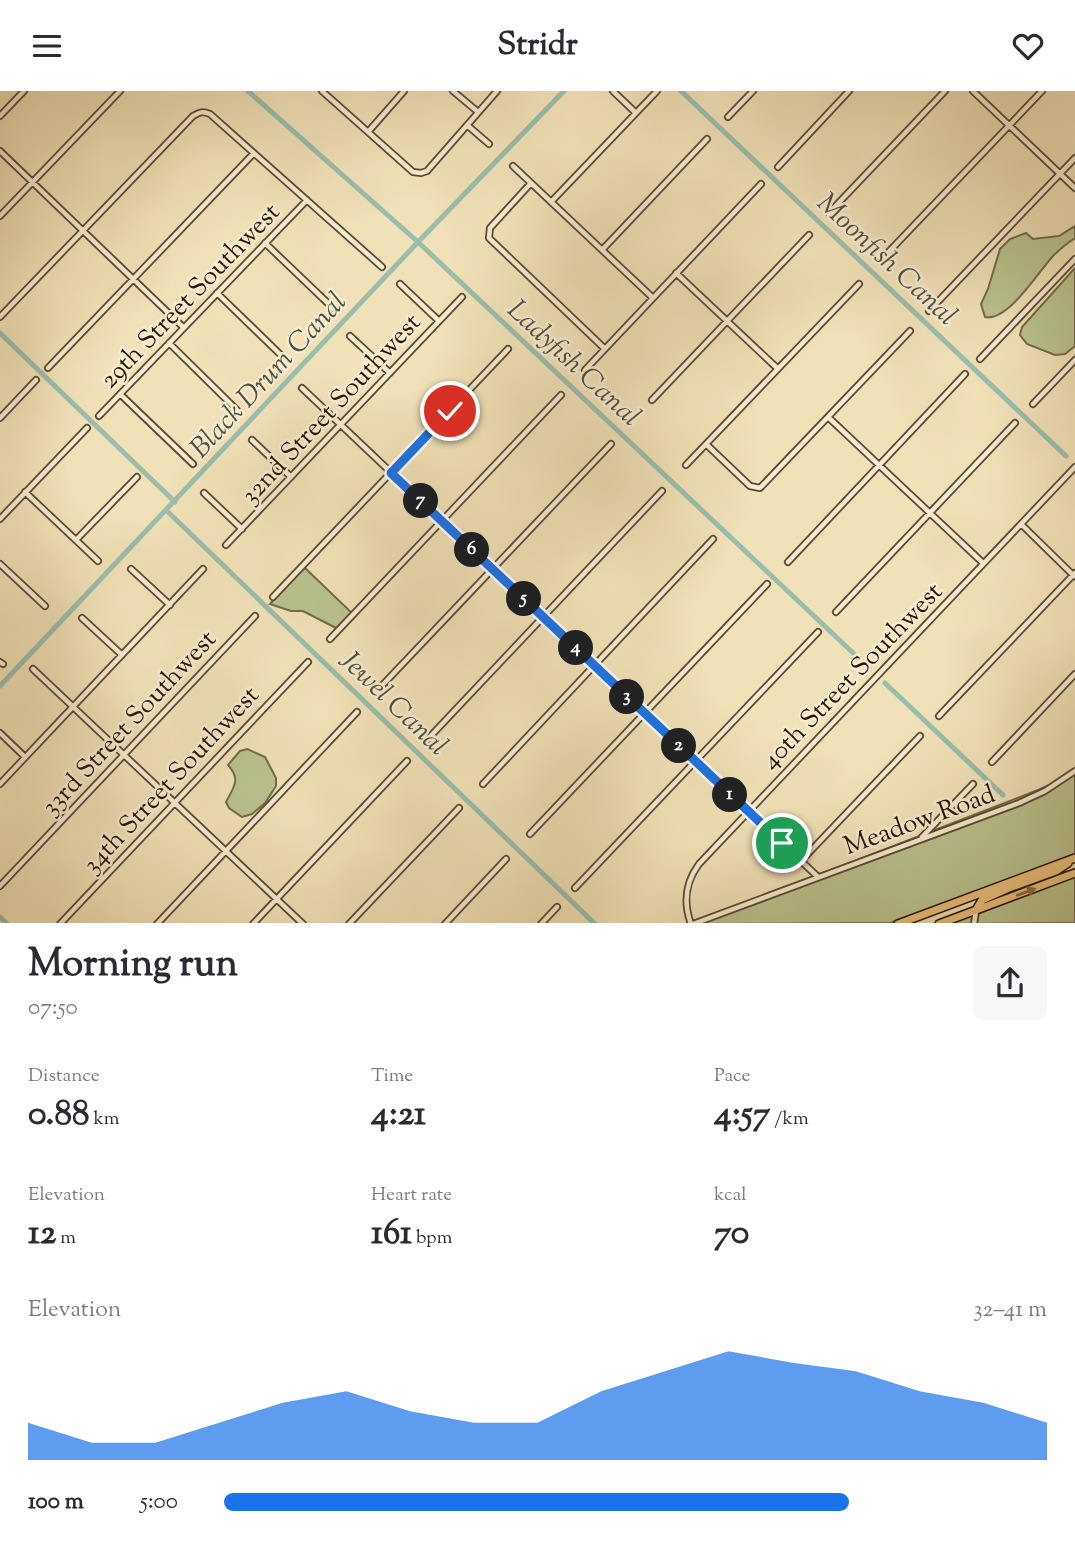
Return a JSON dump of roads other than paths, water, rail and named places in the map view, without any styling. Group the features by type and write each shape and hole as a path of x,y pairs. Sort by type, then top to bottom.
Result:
{"highway":[{"path":"976,910 982,900 1056,871 1074,858"},
{"path":"898,923 1074,858"},
{"path":"939,923 1075,873"}],"street":[{"path":"0,116 24,91"},
{"path":"0,216 120,91"},
{"path":"322,91 413,172 422,173 427,171 496,91"},
{"path":"368,132 404,91"},
{"path":"453,91 478,112"},
{"path":"613,91 636,113"},
{"path":"551,202 657,91"},
{"path":"728,117 753,91"},
{"path":"778,167 849,91"},
{"path":"830,213 945,91"},
{"path":"973,91 1075,188"},
{"path":"880,261 1042,91"},
{"path":"0,317 199,112 210,114 382,267"},
{"path":"467,125 489,144"},
{"path":"602,250 707,139"},
{"path":"0,151 183,327"},
{"path":"48,368 254,153"},
{"path":"929,311 1075,158"},
{"path":"513,166 653,298"},
{"path":"531,183 489,228 489,238 604,349"},
{"path":"585,370 761,184"},
{"name":"29th Street Southwest","path":"99,416 307,200"},
{"path":"652,400 809,235"},
{"path":"265,243 335,310"},
{"path":"980,359 1075,259"},
{"path":"676,273 778,369"},
{"path":"686,465 859,283"},
{"path":"400,284 439,321"},
{"path":"217,293 286,360"},
{"name":"32nd Street Southwest","path":"226,545 462,297"},
{"path":"706,444 750,486 755,488 764,485 910,331"},
{"path":"350,335 390,373"},
{"path":"169,343 239,412"},
{"path":"273,597 508,349"},
{"path":"1033,404 1075,360"},
{"path":"788,562 965,374"},
{"path":"0,418 36,380"},
{"path":"302,388 818,877"},
{"path":"120,394 193,464"},
{"path":"330,639 561,395"},
{"path":"828,417 983,564"},
{"path":"835,612 1015,422"},
{"path":"0,519 87,428"},
{"path":"252,440 291,477"},
{"path":"374,693 611,444"},
{"name":"40th Street Southwest","path":"692,923 686,909 686,895 692,874 704,858 1075,467"},
{"path":"76,540 137,477"},
{"path":"426,741 663,491"},
{"path":"25,492 98,561"},
{"path":"204,493 242,529"},
{"path":"939,716 1074,575 1021,524"},
{"path":"483,784 713,539"},
{"path":"0,564 45,606"},
{"path":"131,569 170,605"},
{"path":"0,784 203,569"},
{"path":"530,834 767,584"},
{"name":"33rd Street Southwest","path":"0,886 255,616"},
{"path":"82,618 122,655"},
{"path":"575,888 818,632"},
{"name":"34th Street Southwest","path":"60,923 308,662"},
{"path":"33,669 303,923"},
{"path":"992,762 1075,674"},
{"path":"157,923 357,712"},
{"path":"0,733 25,757"},
{"path":"801,861 920,736"},
{"path":"253,923 407,761"},
{"name":"Meadow Road","path":"692,923 1034,797 1075,771"},
{"path":"919,840 973,784"},
{"path":"349,923 458,808"},
{"path":"445,923 506,859"},
{"path":"541,923 557,907"},
{"path":"974,923 976,910"}],"waterway":[{"name":"Ladyfish Canal","path":"248,91 418,242 869,668"},
{"name":"Black Drum Canal","path":"0,686 564,91"},
{"name":"Moonfish Canal","path":"681,91 1066,456"},
{"name":"Jewel Canal","path":"0,333 175,502"},
{"name":"Jewel Canal","path":"167,511 594,923"},
{"name":"Ladyfish Canal","path":"885,683 1003,795"},
{"path":"0,917 6,923"}]}
